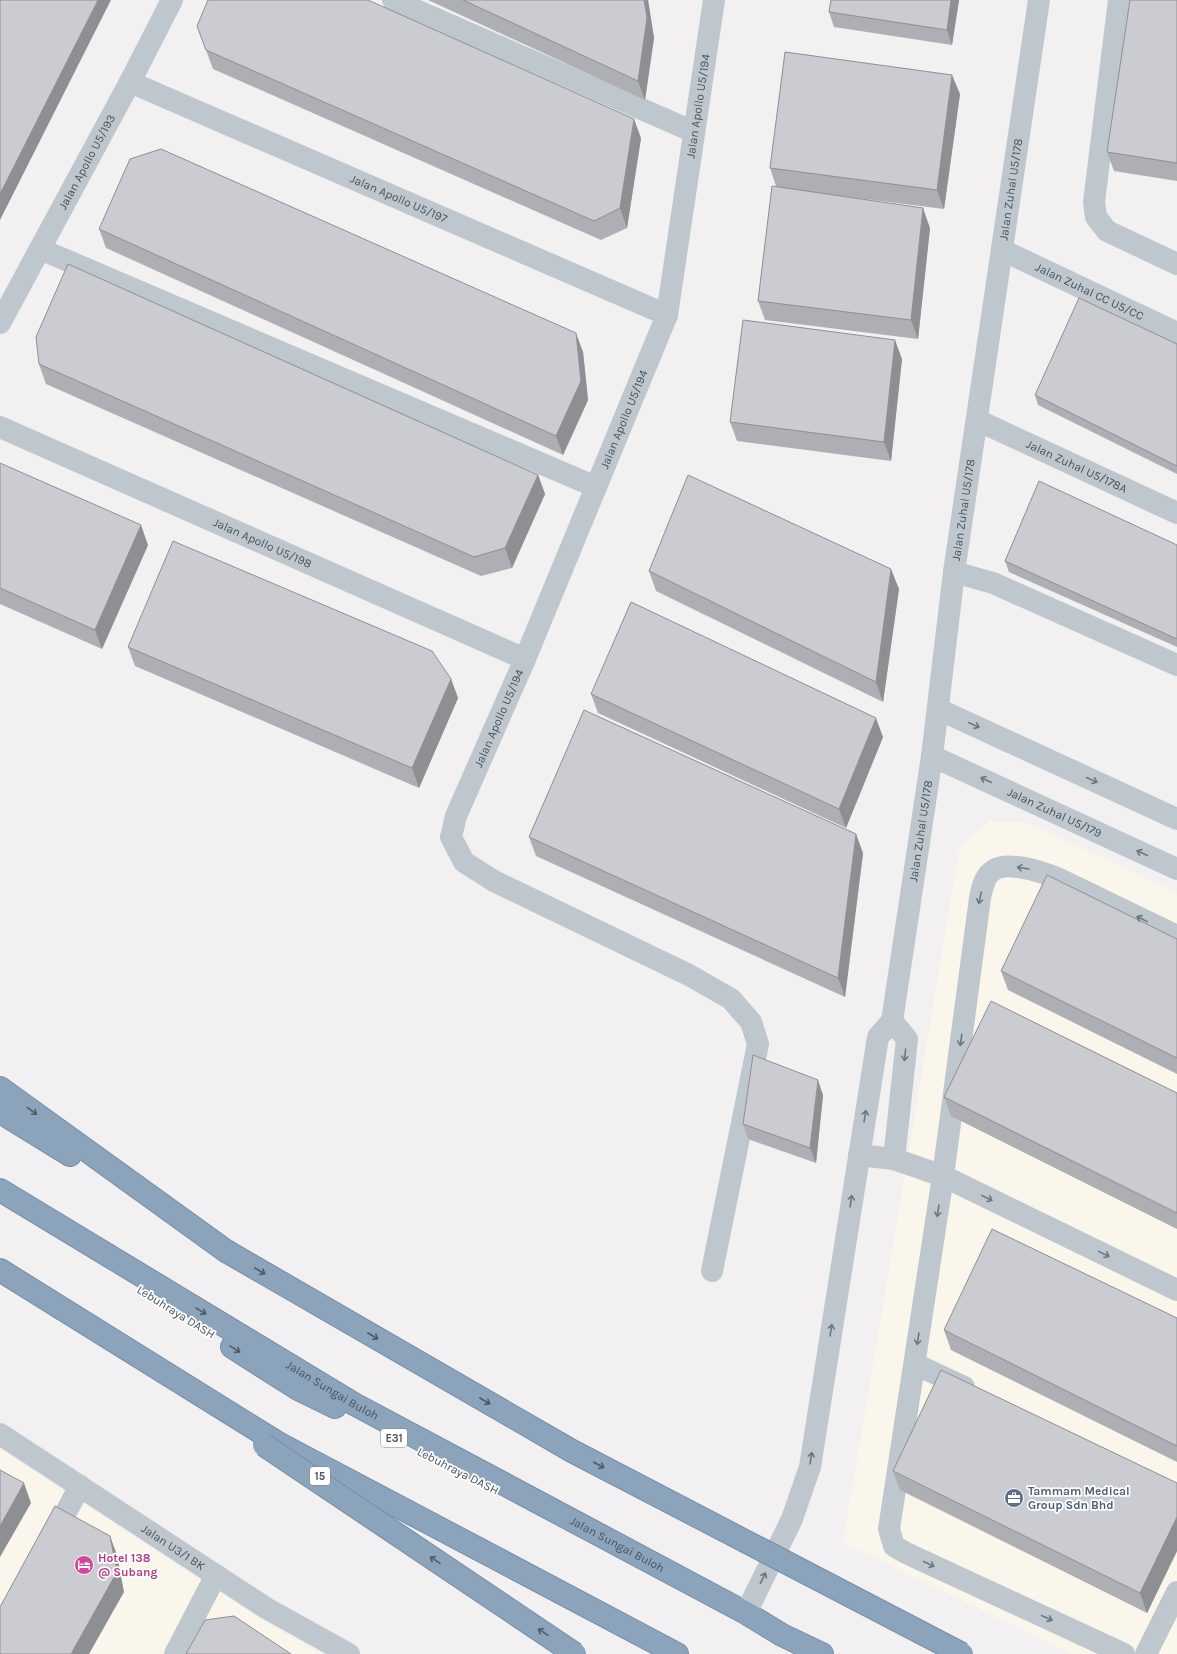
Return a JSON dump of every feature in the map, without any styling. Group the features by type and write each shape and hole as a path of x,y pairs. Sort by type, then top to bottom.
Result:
{"highway":[{"path":"0,1088 226,1251"},
{"path":"0,1112 226,1251 572,1451 962,1654"},
{"name":"Jalan Sungai Buloh","path":"0,1190 354,1404 746,1613 782,1635 822,1654"},
{"name":"Lebuhraya DASH","path":"0,1202 298,1389 544,1515 799,1654"},
{"path":"0,1270 278,1443 677,1654"},
{"name":"15","path":"0,1280 264,1445 650,1654"},
{"path":"264,1445 575,1654"}],"street":[{"name":"Jalan Apollo U5/193","path":"0,323 130,82 172,0"},
{"path":"394,0 694,132"},
{"name":"Jalan Apollo U5/194","path":"712,1271 758,1044 751,1022 731,999 695,978 494,881 464,862 451,836 456,816 525,659 667,315 714,0"},
{"name":"Jalan Zuhal U5/178","path":"892,1021 932,756 954,572 1039,0"},
{"path":"1119,0 1094,202 1096,217 1107,231 1177,264"},
{"name":"Jalan Apollo U5/197","path":"130,82 667,315"},
{"path":"40,249 596,487"},
{"name":"Jalan Zuhal CC U5/CC","path":"1002,250 1177,333"},
{"name":"Jalan Zuhal U5/178A","path":"977,420 1177,513"},
{"name":"Jalan Apollo U5/198","path":"0,427 525,659"},
{"path":"954,572 993,583 1177,666"},
{"path":"938,709 1177,819"},
{"name":"Jalan Zuhal U5/179","path":"932,756 1177,869"},
{"path":"1124,1654 906,1553 894,1546 890,1530 943,1176 975,1012 980,898 985,880 991,872 1000,867 1016,867 1039,871 1058,878 1177,936"},
{"path":"746,1613 792,1520 810,1467 858,1155 878,1038 892,1021 906,1039 894,1159"},
{"path":"858,1155 894,1159 943,1176 1177,1290"},
{"path":"915,1364 978,1394"},
{"name":"Jalan U3/1 BK","path":"0,1434 266,1608 349,1654"},
{"path":"42,1556 80,1486"},
{"path":"175,1654 216,1575"},
{"path":"1146,1654 1177,1592"}],"shaded area":[{"path":"990,821 1029,823 1177,893 1177,1654 1073,1654 843,1543 960,846"},
{"path":"0,1449 268,1624 323,1654 0,1654"}],"building":[{"path":"0,0 98,0 0,194"},
{"path":"208,0 368,0 634,119 620,208 594,221 206,50 197,26"},
{"path":"463,0 644,0 647,18 638,81"},
{"path":"831,0 951,0 947,30 829,12"},
{"path":"1130,0 1177,0 1177,163 1107,152"},
{"path":"785,52 952,75 937,190 770,168"},
{"path":"161,149 576,333 581,381 556,436 99,229 130,159"},
{"path":"772,186 923,208 911,320 758,301"},
{"path":"68,264 538,475 505,548 474,557 39,364 36,337"},
{"path":"1079,298 1177,344 1177,466 1035,395"},
{"path":"743,320 895,340 884,442 730,422"},
{"path":"0,463 141,525 95,630 0,588"},
{"path":"688,475 891,569 876,682 649,571"},
{"path":"1039,481 1177,545 1177,639 1005,561"},
{"path":"173,541 432,651 451,679 412,768 128,647"},
{"path":"631,602 876,718 839,809 591,694"},
{"path":"584,710 856,834 838,978 529,837"},
{"path":"1047,875 1177,939 1177,1058 1001,971"},
{"path":"991,1001 1177,1093 1177,1213 944,1097"},
{"path":"753,1055 818,1080 810,1148 743,1124"},
{"path":"992,1229 1177,1318 1177,1446 944,1330"},
{"path":"941,1370 1177,1483 1177,1517 1140,1593 893,1471"},
{"path":"0,1470 24,1483 0,1526"},
{"path":"55,1506 110,1536 117,1572 71,1654 0,1654 0,1607"},
{"path":"234,1616 291,1654 186,1654 205,1620"}],"place":[{"name":"Tammam Medical Group Sdn Bhd","path":"1014,1498"},
{"name":"Hotel 138 @ Subang","path":"84,1565"}]}
